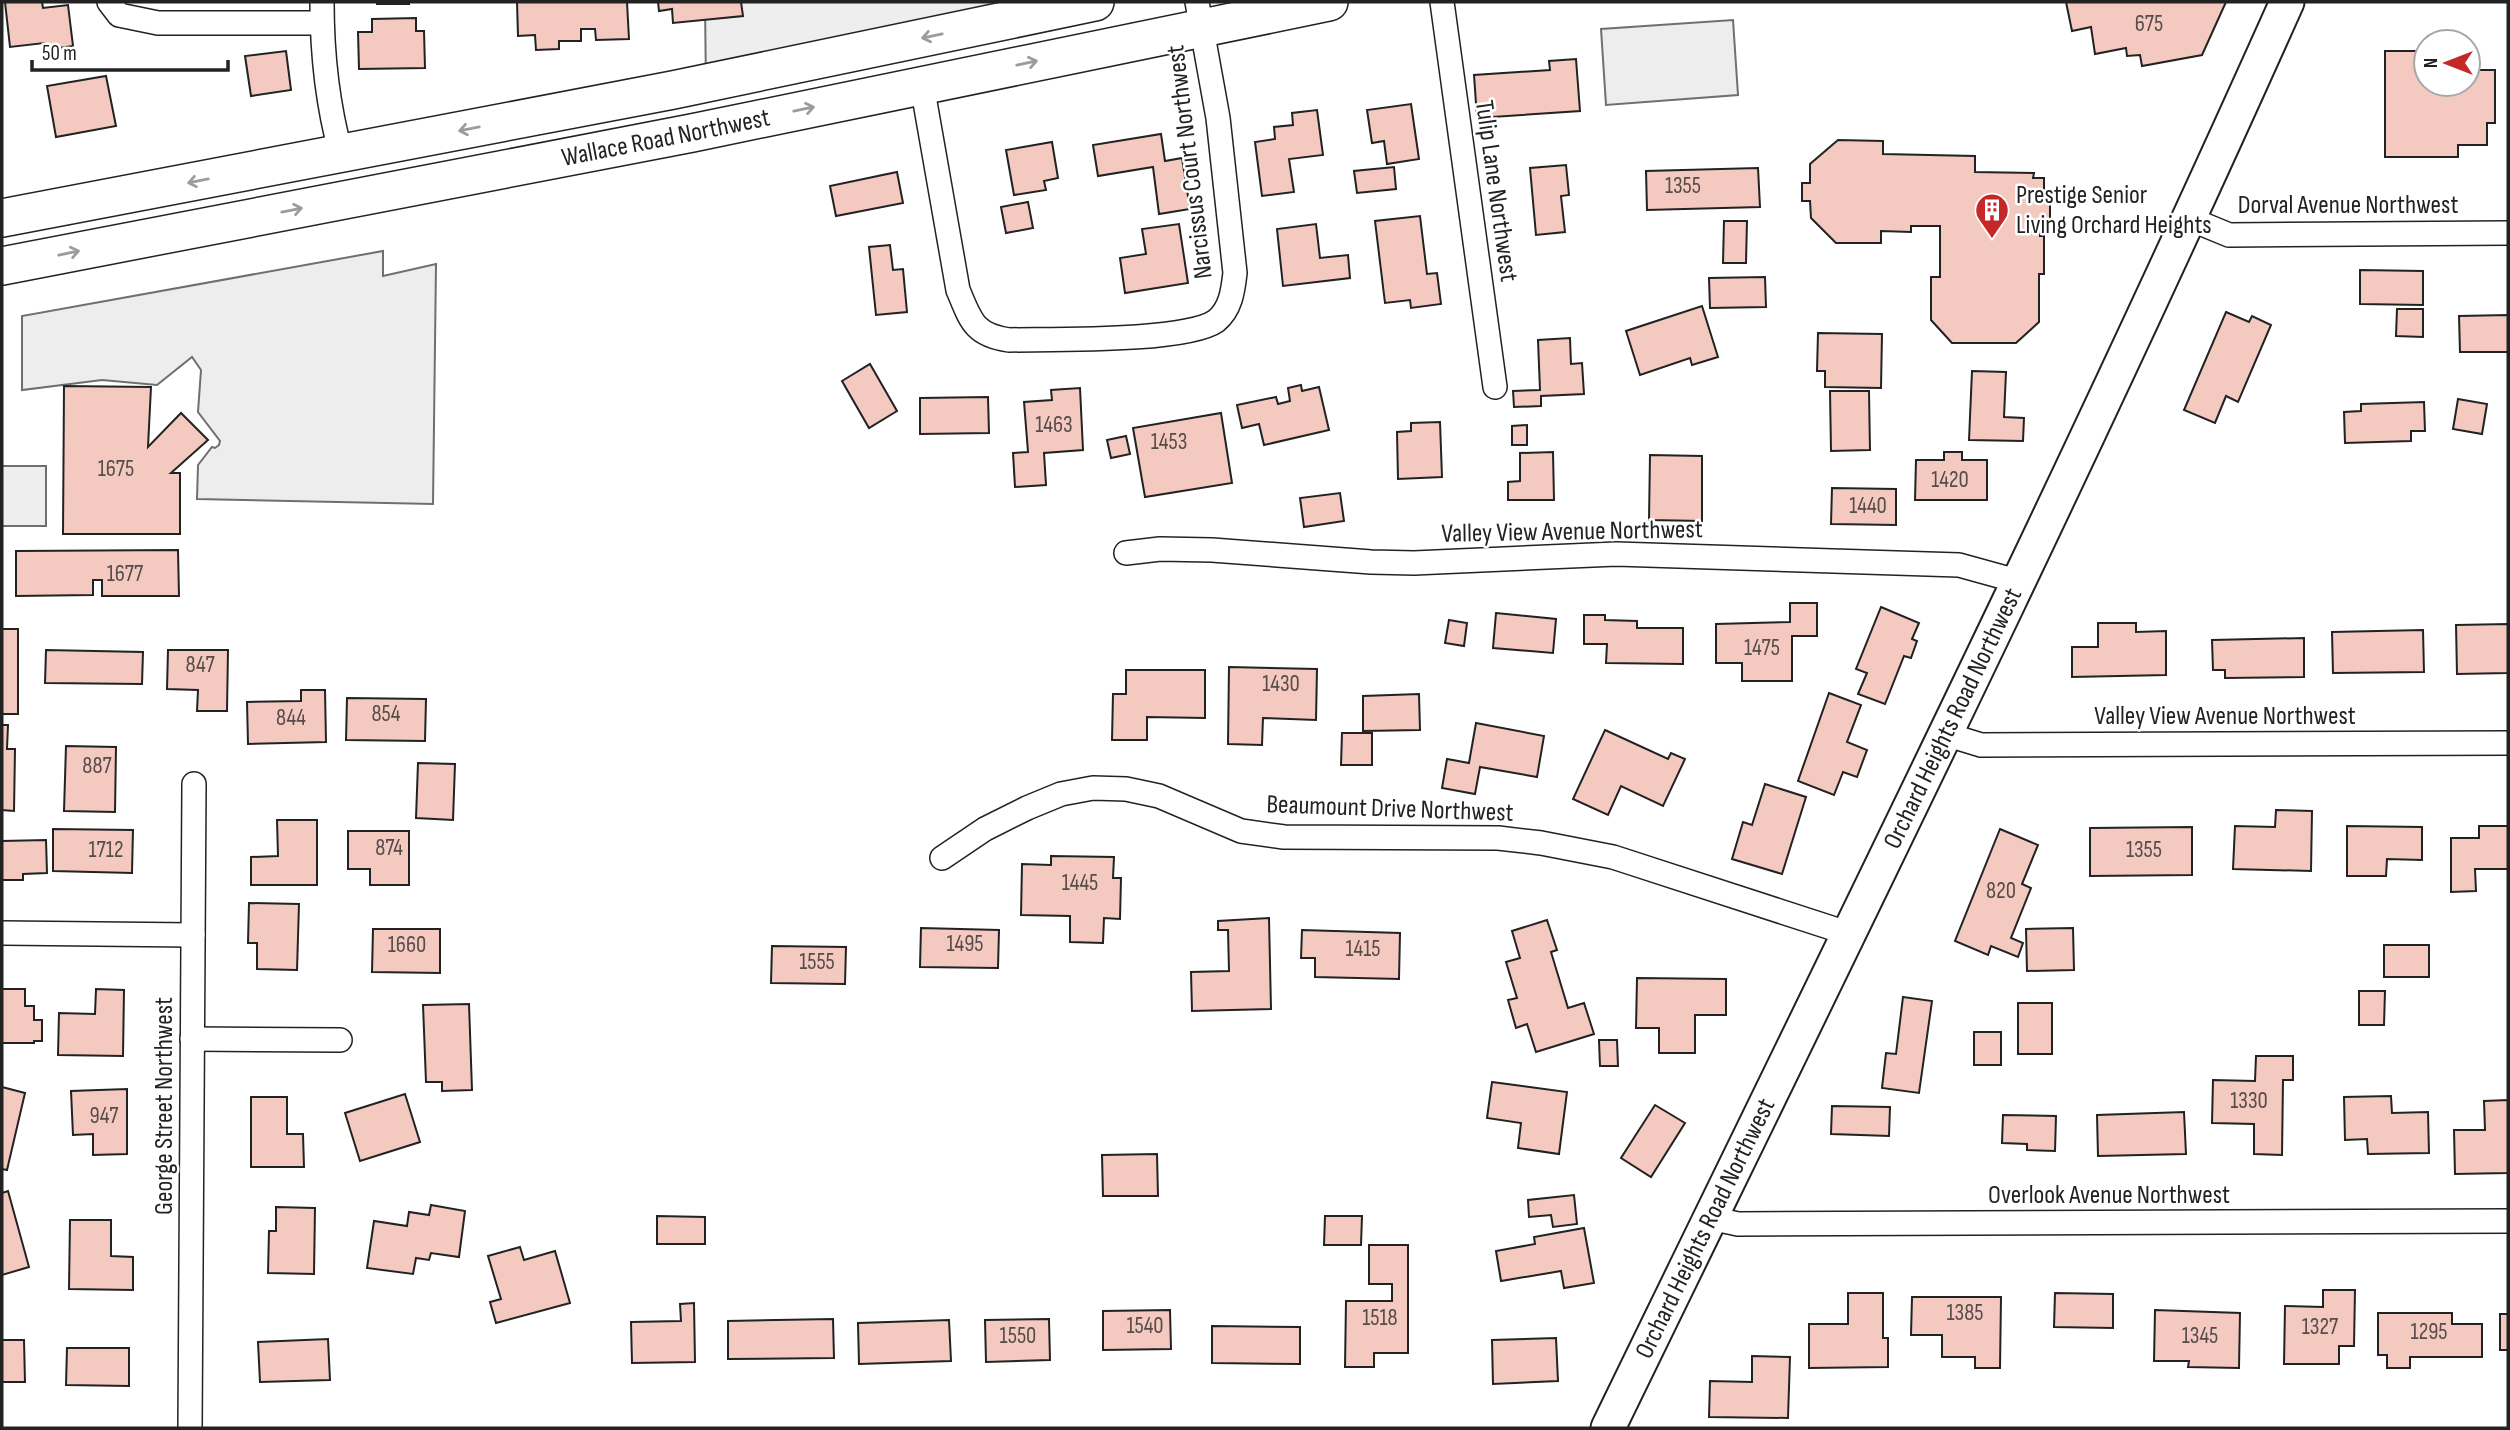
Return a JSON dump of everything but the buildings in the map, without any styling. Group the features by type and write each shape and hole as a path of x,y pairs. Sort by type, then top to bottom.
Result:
{"main road":[{"name":"Wallace Road Northwest","path":"2,218 724,79 1095,2"},
{"name":"Wallace Road Northwest","path":"2,266 922,85 1199,14 1329,2"},
{"name":"Orchard Heights Road Northwest","path":"1608,1428 1945,734 2190,219 2287,2"},
{"path":"495,171 497,157 505,147 645,117 676,107 724,79"}],"street":[{"path":"109,2 119,15 158,23 322,13 330,113 341,154"},
{"name":"Tulip Lane Northwest","path":"1442,2 1495,387"},
{"name":"Narcissus Court Northwest","path":"922,85 958,290 978,330 993,338 1009,340 1133,336 1196,329 1215,321 1227,309 1236,272 1218,118 1199,14"},
{"name":"Dorval Avenue Northwest","path":"2190,219 2229,235 2508,233"},
{"name":"Valley View Avenue Northwest","path":"1126,553 1160,549 1212,550 1371,562 1616,554 1959,565 2017,581"},
{"name":"Valley View Avenue Northwest","path":"1945,734 1981,745 2508,743"},
{"name":"George Street Northwest","path":"190,1428 194,784"},
{"name":"Beaumount Drive Northwest","path":"942,858 985,829 1027,807 1060,794 1093,788 1126,789 1159,796 1241,831 1284,837 1499,838 1613,856 1847,933"},
{"path":"2,933 193,935"},
{"path":"192,1039 340,1040"},
{"name":"Overlook Avenue Northwest","path":"1710,1218 1738,1224 2508,1222"}],"shaded area":[{"path":"705,2 1099,2 706,92"},
{"path":"1733,20 1738,95 1606,105 1601,29"},
{"path":"383,251 383,276 436,264 433,504 197,499 198,465 220,441 198,412 201,370 192,357 157,385 102,380 22,390 22,316"},
{"path":"2,466 46,466 46,526 2,526"}],"place":[{"name":"Prestige Senior Living Orchard Heights","path":"1992,240"}]}
